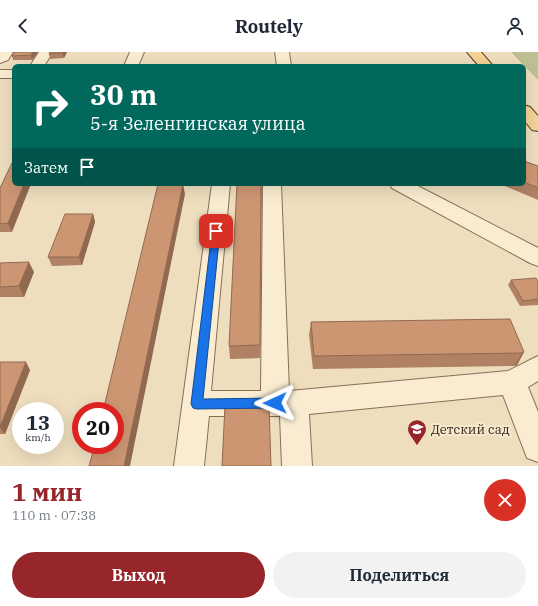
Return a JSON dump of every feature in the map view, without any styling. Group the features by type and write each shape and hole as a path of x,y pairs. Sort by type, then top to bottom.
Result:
{"main road":[{"path":"474,52 484,64"},
{"path":"526,112 538,126"}],"street":[{"path":"0,59 6,52"},
{"path":"38,64 46,52"},
{"path":"132,64 137,52"},
{"path":"282,52 284,64"},
{"path":"0,74 12,74"},
{"path":"189,466 221,186"},
{"path":"272,186 284,403 297,466"},
{"path":"403,186 538,258"},
{"path":"197,404 284,403 512,382 538,367"},
{"path":"512,382 538,448"}],"green space":[{"path":"511,52 538,52 538,80 526,68 526,64 523,64"}],"building":[{"path":"14,52 33,52 31,55 12,56"},
{"path":"50,52 63,52 49,54"},
{"path":"526,162 538,166 538,188 526,183"},
{"path":"12,163 12,186 23,186 8,223 0,224 0,188"},
{"path":"158,186 183,186 124,466 89,466 92,454 124,454 124,402 105,402"},
{"path":"237,186 261,186 260,345 229,346"},
{"path":"65,214 93,214 79,257 48,257"},
{"path":"29,262 19,286 0,287 0,263"},
{"path":"536,278 538,281 538,299 523,301 511,280"},
{"path":"510,319 524,352 522,353 314,356 311,322"},
{"path":"0,362 26,362 0,427"},
{"path":"225,405 269,405 271,466 222,466"}],"place":[{"name":"Детский сад","path":"417,446"}],"route":[{"path":"216,231 197,404 275,403"}]}
